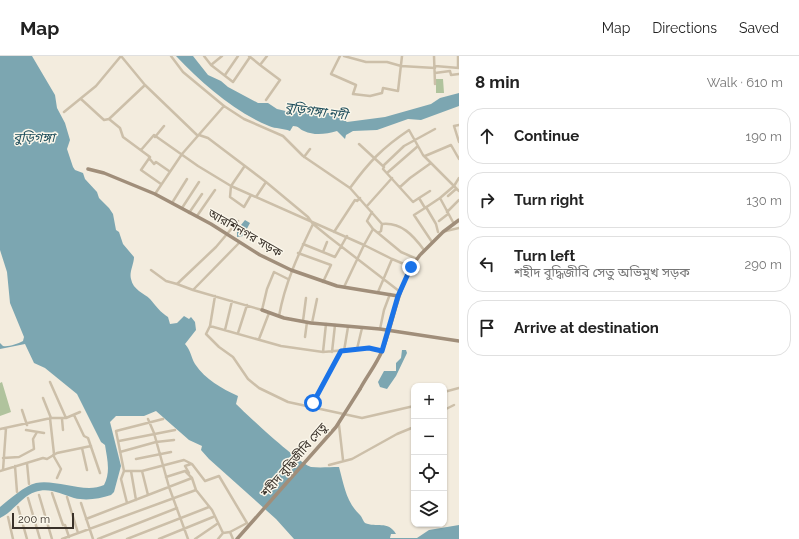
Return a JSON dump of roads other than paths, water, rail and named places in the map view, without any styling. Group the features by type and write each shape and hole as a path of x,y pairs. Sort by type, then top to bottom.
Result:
{"street":[{"path":"64,112 104,78 121,56 145,85 198,136 266,182 308,217 313,224 399,291"},
{"path":"171,56 183,72 224,106 244,119 282,136 304,157 350,188 382,224 381,232 378,233"},
{"path":"204,56 211,65 234,82 249,57 260,64 280,80 266,100"},
{"path":"211,65 222,56"},
{"path":"225,75 238,56"},
{"path":"260,64 267,56"},
{"path":"340,56 331,74 356,84 353,94 370,96 382,94 383,88 398,91 402,56"},
{"path":"344,56 366,62 387,62 401,66 458,68 458,56"},
{"path":"434,56 435,84"},
{"path":"435,73 450,71 451,75 459,74"},
{"path":"110,120 145,85"},
{"path":"81,99 104,120 110,120 120,128 123,137 141,150 154,164 156,162 170,171"},
{"path":"155,194 160,184 182,154 224,106"},
{"path":"459,125 454,126 459,142"},
{"path":"156,137 164,126"},
{"path":"383,166 404,146 435,129"},
{"path":"350,188 373,158 387,145 409,130 418,146 431,163 456,189"},
{"path":"141,150 154,135 198,166 231,186 313,224 346,236 411,267"},
{"path":"359,144 383,166 387,173 413,202 430,191"},
{"path":"425,156 451,145 459,159"},
{"path":"387,173 418,146"},
{"path":"304,157 310,149"},
{"path":"149,158 141,170 160,184"},
{"path":"400,187 431,163"},
{"path":"244,167 231,186 230,197 244,207 251,195"},
{"name":"আরশিনগর সড়ক","path":"88,169 104,173 155,194 227,234 239,243 291,270 323,282 398,296"},
{"path":"367,206 392,178"},
{"path":"448,196 456,189 459,178"},
{"path":"172,203 187,179"},
{"path":"182,208 199,182"},
{"path":"256,198 266,182"},
{"path":"432,242 414,215 456,189"},
{"path":"196,217 215,190"},
{"path":"189,213 202,194"},
{"path":"334,232 355,200 357,201 360,198"},
{"path":"419,198 436,224 438,232"},
{"path":"440,198 454,224"},
{"path":"439,221 459,200"},
{"path":"372,212 367,221 373,229 401,252 417,259"},
{"name":"শহীদ বুদ্ধিজীবি সেতু","path":"237,539 336,427 382,351 398,296 411,267 432,242 459,220"},
{"path":"178,284 238,221"},
{"path":"382,224 392,223 413,235 424,250"},
{"path":"279,316 281,302 291,270 313,224"},
{"path":"443,232 459,228"},
{"path":"344,287 373,229"},
{"path":"303,244 335,258 346,236"},
{"path":"323,253 327,242"},
{"path":"193,290 239,243"},
{"path":"298,253 331,265 323,282"},
{"path":"378,292 392,259"},
{"path":"151,270 166,280 193,290 303,322 380,329 388,332 459,341"},
{"path":"262,310 267,289 274,272 288,279"},
{"path":"380,329 384,310 390,294"},
{"path":"215,296 210,326 206,334 219,347 233,357 248,379 276,398 310,408 362,418 411,407"},
{"path":"303,322 306,298"},
{"path":"312,323 317,299"},
{"path":"225,330 232,301"},
{"path":"238,333 247,305"},
{"path":"259,339 269,313"},
{"path":"305,337 307,322"},
{"path":"323,352 326,323"},
{"path":"332,352 335,325"},
{"path":"210,326 281,346 323,352 369,348 382,351"},
{"path":"310,408 342,351 348,327"},
{"path":"357,349 362,328"},
{"path":"50,382 66,418"},
{"path":"447,391 459,388"},
{"path":"43,398 51,418 53,455 61,469 57,478"},
{"path":"447,408 454,405"},
{"path":"22,410 27,425"},
{"path":"0,429 27,425 51,418 62,419 80,412"},
{"path":"74,415 84,436 88,438 100,473"},
{"path":"343,460 338,426 346,415"},
{"path":"62,419 64,430"},
{"path":"148,419 154,433 173,500 188,539"},
{"path":"127,503 120,479 124,471 116,431 163,419"},
{"path":"6,428 2,470 53,455 91,446"},
{"path":"329,465 343,460 352,459 397,434 411,428"},
{"path":"26,430 44,433"},
{"path":"119,442 154,433 175,430"},
{"path":"3,458 19,457 34,449 33,439 37,432"},
{"path":"120,452 156,442 174,440"},
{"path":"82,448 86,470"},
{"path":"136,459 171,452"},
{"path":"124,471 142,471 163,467 184,460 192,464 205,481 219,476 241,509 247,523 230,532 223,533 218,539"},
{"path":"27,463 29,484"},
{"path":"188,474 185,466 192,464"},
{"path":"15,466 17,492"},
{"path":"166,477 185,470 192,478 196,490 209,507 223,533"},
{"path":"131,471 136,500"},
{"path":"142,471 148,495"},
{"path":"86,519 192,478"},
{"path":"62,539 173,500 196,490"},
{"path":"52,493 62,525 65,525 69,537"},
{"path":"39,495 52,539"},
{"path":"66,497 78,533"},
{"path":"28,498 40,539"},
{"path":"80,502 93,539"},
{"path":"18,507 27,539"},
{"path":"127,539 209,507"},
{"path":"98,539 177,508"},
{"path":"8,517 13,539"},
{"path":"159,539 214,517"},
{"path":"195,539 217,524"},
{"path":"230,532 233,539"}],"water":[{"name":"বুড়িগঙ্গা","path":"0,56 32,56 55,95 57,108 65,123 70,140 67,149 73,167 75,170 83,173 85,179 97,192 99,198 109,208 113,214 116,230 119,232 123,244 134,257 131,274 132,283 136,289 150,299 168,317 170,324 177,323 184,316 189,319 191,317 195,322 196,330 185,344 199,370 220,387 238,396 236,404 273,438 305,464 311,467 339,467 349,499 365,523 389,527 396,534 391,534 390,538 417,538 429,530 459,525 459,539 294,539 276,519 209,459 201,450 202,446 189,440 156,411 144,416 116,416 110,422 121,466 114,492 111,495 83,499 45,490 35,492 30,494 0,518 0,507 17,493 31,485 44,482 88,488 96,487 104,485 108,470 105,445 101,442 77,394 45,368 34,363 25,344 0,349 0,343 3,346 13,345 23,341 24,337 10,303 7,272 0,250"},
{"path":"176,56 193,56 208,75 221,81 228,87 258,103 268,103 277,109 290,112 303,109 311,113 335,113 347,122 385,117 431,104 440,98 459,93 459,106 421,120 408,119 377,130 353,131 346,135 345,139 337,131 325,134 312,134 297,126 293,126 290,131 274,128 243,113 219,96"},
{"path":"245,220 250,223 243,236 237,237 237,230"},
{"path":"402,350 406,350 407,353 396,376 387,389 380,387 378,382 384,371 396,371 396,363 401,358"}],"water label":[{"name":"বুড়িগঙ্গা নদী","path":"316,111"}]}
